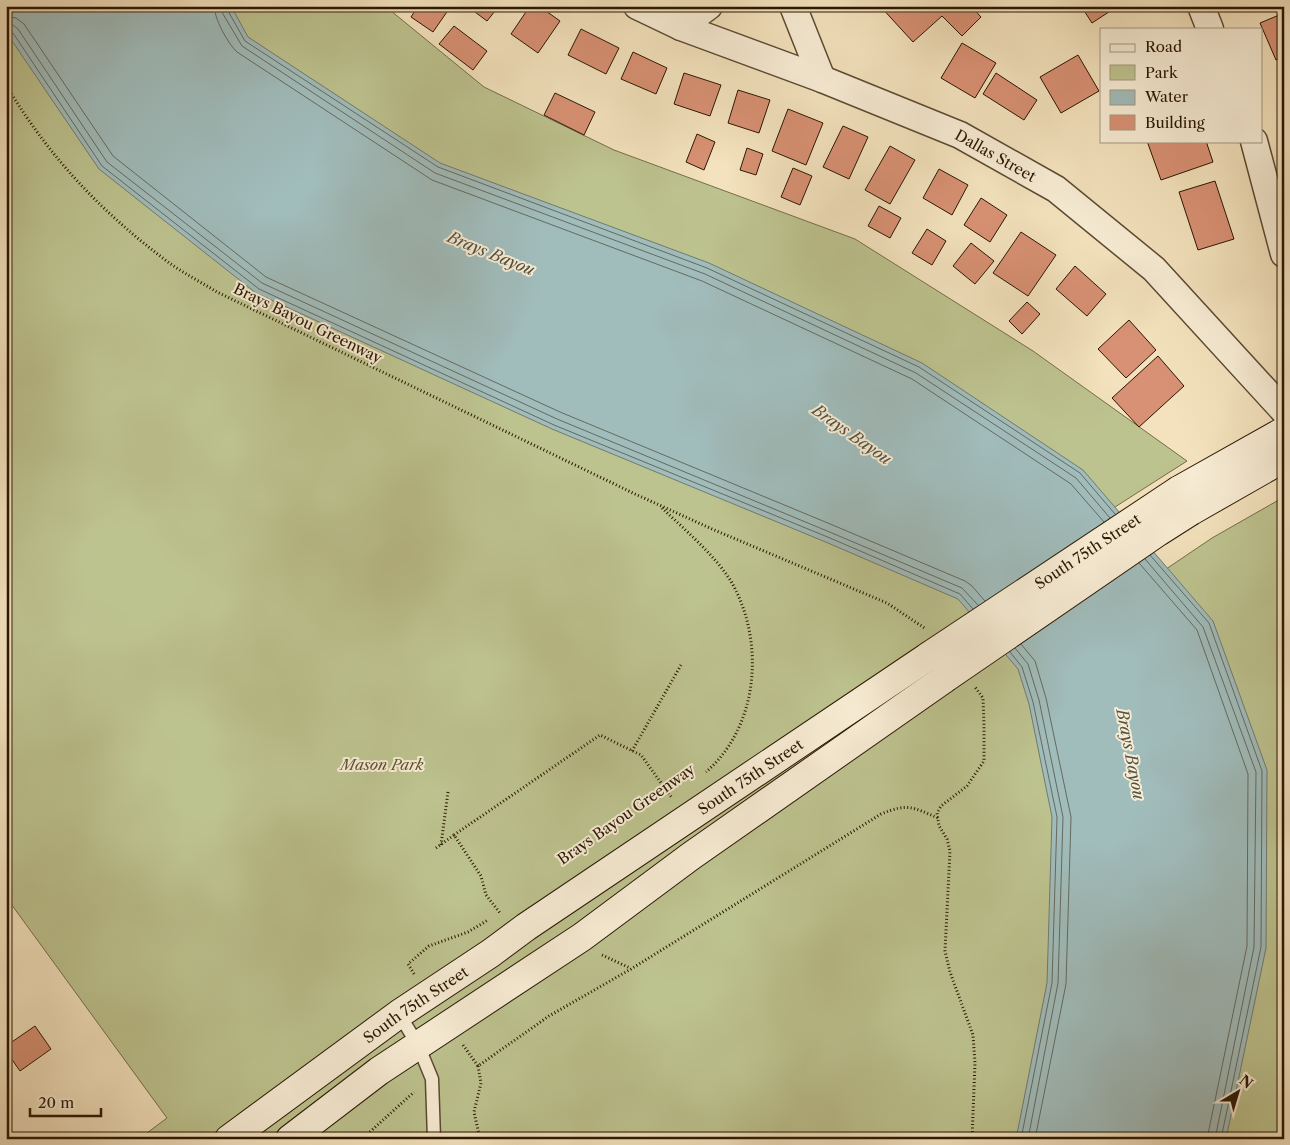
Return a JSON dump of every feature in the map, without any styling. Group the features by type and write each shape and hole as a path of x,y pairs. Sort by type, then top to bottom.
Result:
{"main road":[{"name":"South 75th Street","path":"229,1139 399,1014 491,953 674,826 929,644 1185,500 1284,431"},
{"name":"South 75th Street","path":"290,1139 379,1071 582,937 691,856 1158,532 1185,500 1284,458"}],"street":[{"name":"Dallas Street","path":"637,6 681,27 822,79 960,134 1056,189 1154,268 1284,411"},
{"path":"681,27 709,6"},
{"path":"793,6 822,79"},
{"path":"1201,6 1210,28"},
{"path":"1254,142 1284,254"}],"lane":[{"path":"399,1014 418,1045 432,1079 434,1139"}],"path":[{"name":"Brays Bayou Greenway","path":"6,85 56,158 91,197 116,221 170,263 217,292 658,505 887,603 929,644"},
{"name":"Brays Bayou Greenway","path":"658,505 706,550 731,582 744,606 750,640 753,674 750,697 740,725 715,764 704,774"},
{"path":"632,751 681,665"},
{"path":"972,1139 975,1063 973,1036 950,972 946,951 950,851 947,839 939,826 937,812 941,806 967,786 984,761 983,698 973,685"},
{"path":"436,848 600,734 641,755 672,798"},
{"path":"441,845 448,792"},
{"name":"Brays Bayou Greenway","path":"666,802 679,793"},
{"path":"478,1066 549,1016 631,969 881,814 900,807 917,809 938,819"},
{"path":"454,835 481,876 486,895 500,913"},
{"path":"417,978 408,964 430,946 468,932 508,908"},
{"path":"582,937 596,952 631,969"},
{"path":"462,1042 478,1066 481,1083 474,1112 480,1139"},
{"path":"362,1139 409,1096 432,1079"}],"green space":[{"name":"Mason Park","path":"6,6 385,6 484,87 614,150 855,239 1033,351 1187,461 1115,507 1018,669 1212,538 1284,497 1284,1139 139,1139 167,1118 6,897"}],"water":[{"name":"Brays Bayou","path":"6,6 231,6 248,37 440,163 709,263 922,363 1083,470 1213,621 1267,770 1266,948 1226,1139 1016,1139 1047,983 1052,817 1029,704 1018,669 958,599 552,429 256,293 99,169 6,32"}],"building":[{"path":"418,6 451,6 433,32 411,17"},
{"path":"467,6 499,6 487,21"},
{"path":"530,6 539,6 560,21 538,53 511,34"},
{"path":"880,6 971,6 981,17 962,36 942,16 913,42"},
{"path":"1081,6 1118,6 1092,23"},
{"path":"1284,13 1284,57 1276,60 1260,23"},
{"path":"454,26 487,51 473,70 439,44"},
{"path":"581,29 619,48 606,74 568,55"},
{"path":"962,43 996,63 975,98 941,78"},
{"path":"633,52 667,68 656,94 621,79"},
{"path":"1078,55 1099,91 1061,113 1040,77"},
{"path":"684,73 721,85 710,116 674,104"},
{"path":"996,73 1037,100 1024,120 983,94"},
{"path":"738,90 770,100 759,133 728,123"},
{"path":"555,93 595,112 584,135 544,115"},
{"path":"788,109 823,123 806,165 772,151"},
{"path":"843,126 868,137 849,179 823,167"},
{"path":"697,134 715,142 704,170 686,162"},
{"path":"1147,142 1206,142 1213,162 1161,180"},
{"path":"890,146 915,160 890,204 865,190"},
{"path":"747,148 763,154 756,175 740,170"},
{"path":"793,168 812,176 800,205 781,197"},
{"path":"939,169 968,185 952,215 923,198"},
{"path":"1215,181 1234,239 1198,250 1179,192"},
{"path":"981,198 1007,215 990,242 964,225"},
{"path":"879,206 901,218 890,238 868,226"},
{"path":"927,229 946,241 932,265 912,253"},
{"path":"1021,232 1056,255 1028,296 993,273"},
{"path":"971,243 994,261 975,284 953,266"},
{"path":"1075,266 1106,294 1087,316 1056,289"},
{"path":"1027,302 1040,314 1022,334 1009,321"},
{"path":"1129,320 1156,350 1126,378 1098,349"},
{"path":"1158,356 1184,386 1139,427 1112,398"},
{"path":"35,1026 51,1049 20,1071 6,1051 6,1046"}]}
